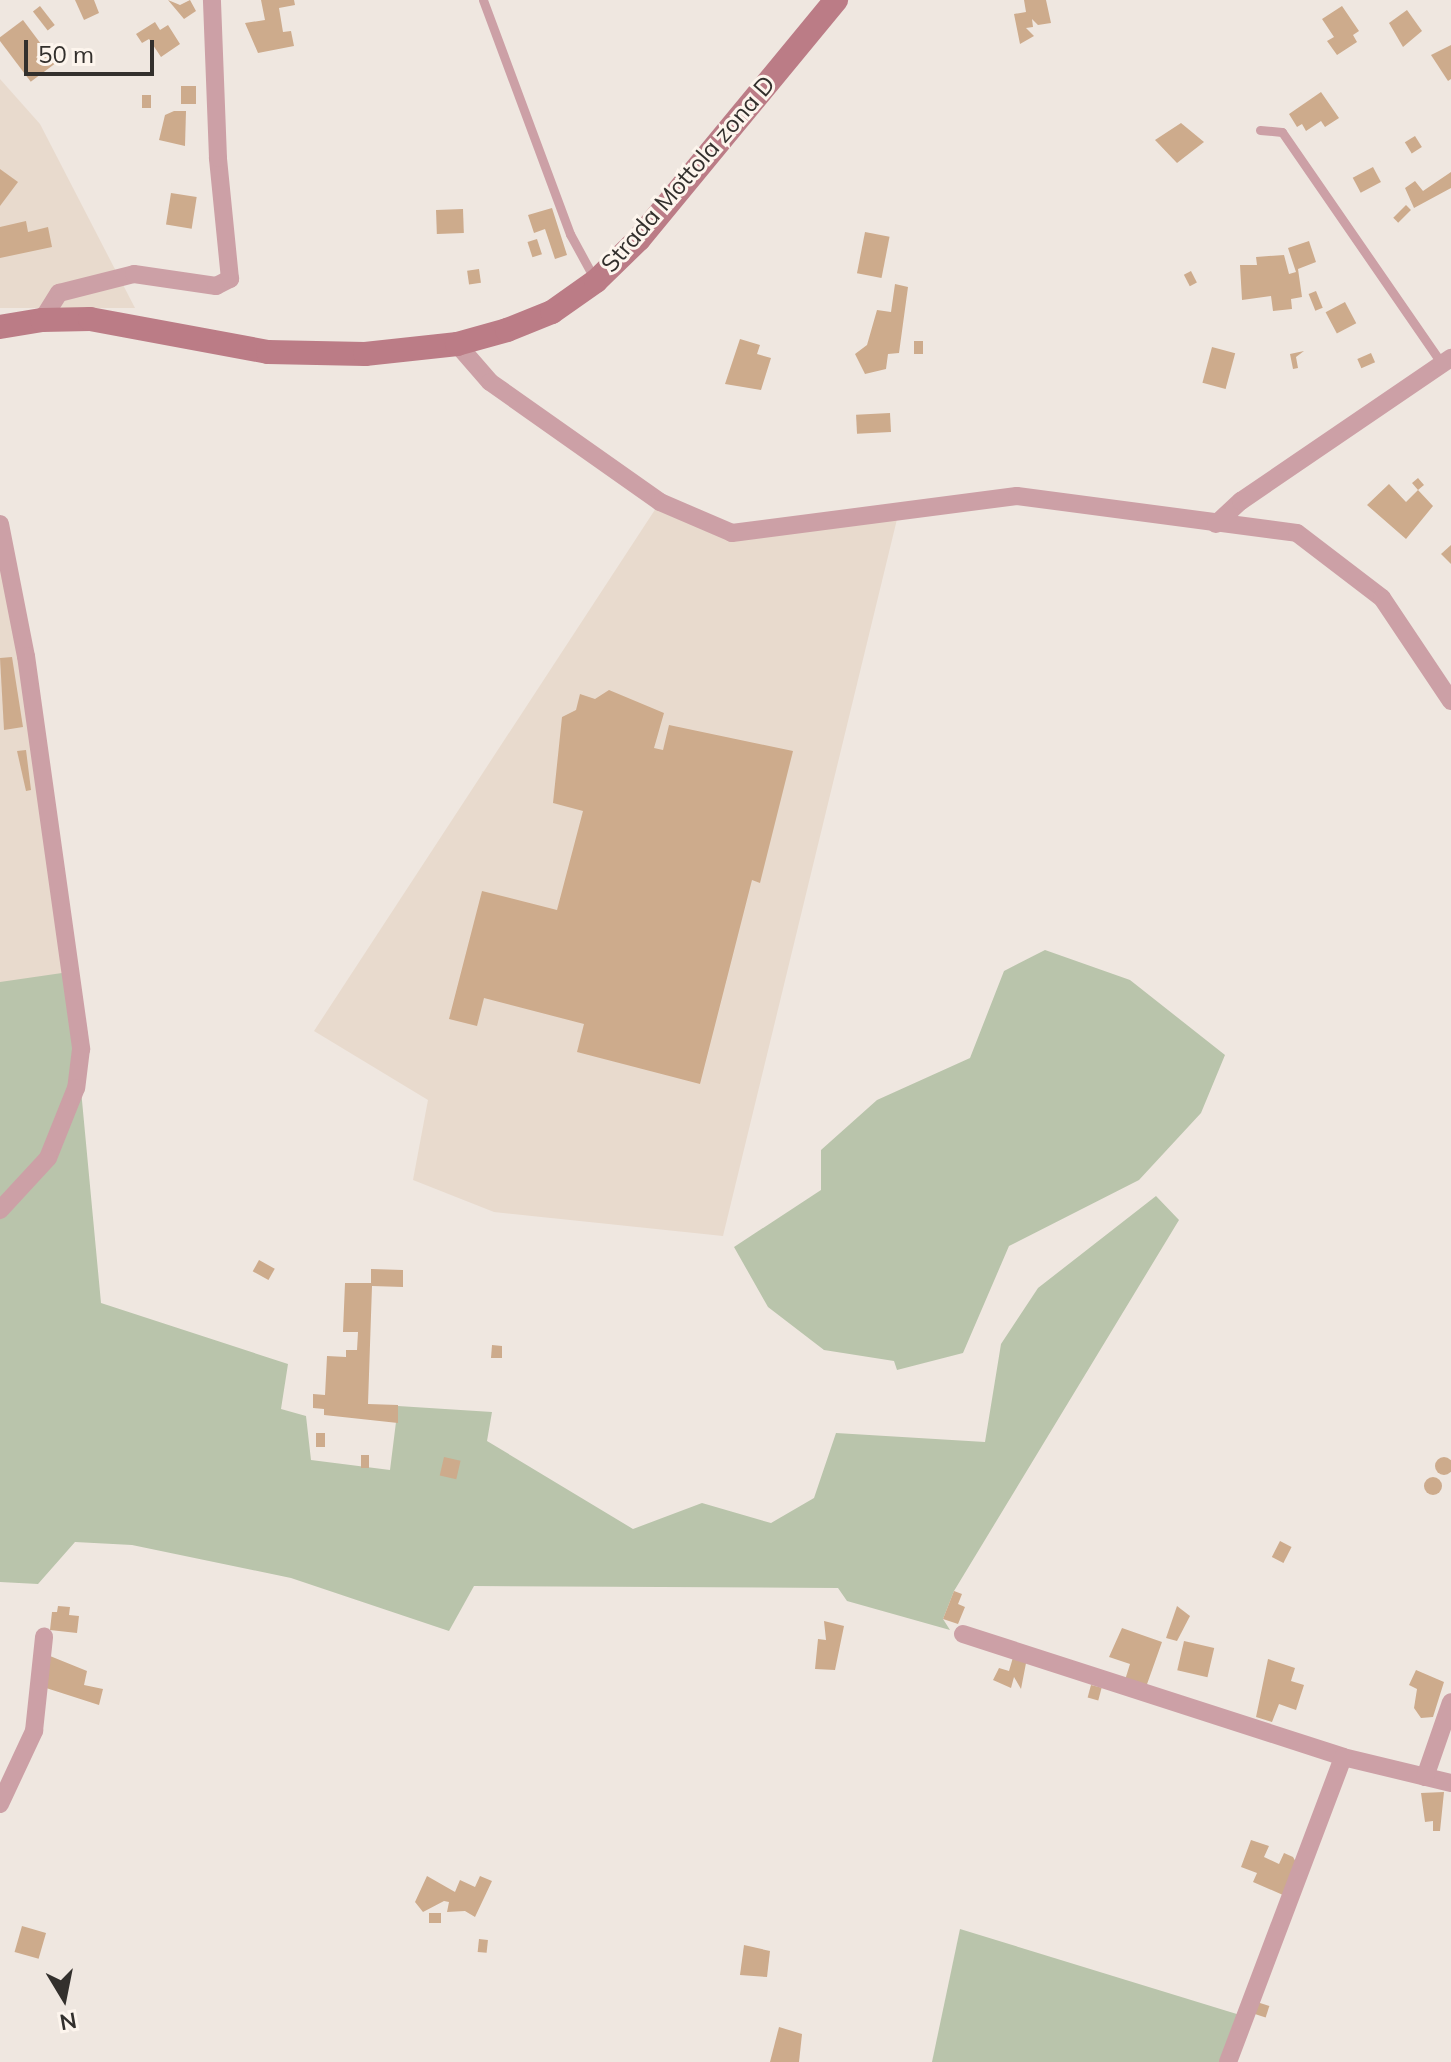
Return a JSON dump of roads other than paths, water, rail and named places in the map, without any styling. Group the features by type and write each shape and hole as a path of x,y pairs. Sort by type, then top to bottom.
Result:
{"main road":[{"name":"Strada Mottola zona D","path":"0,327 42,320 90,319 268,352 365,354 457,344 552,312 596,281 639,239 836,0"}],"street":[{"path":"42,320 59,293 134,274 216,286 230,279 212,0"},
{"path":"457,344 490,382 648,494 732,533 1017,496 1297,533 1382,598 1451,701"},
{"path":"1216,524 1241,501 1446,361"},
{"path":"0,524 26,656 81,1049 76,1088 48,1158 0,1210"},
{"path":"963,1634 1343,1757 1451,1783"},
{"path":"0,1804 34,1731 44,1637"},
{"path":"1425,1777 1451,1702"},
{"path":"1228,2062 1343,1757"}],"lane":[{"path":"483,0 570,234 596,281"},
{"path":"1260,130 1282,132 1446,361"}]}
